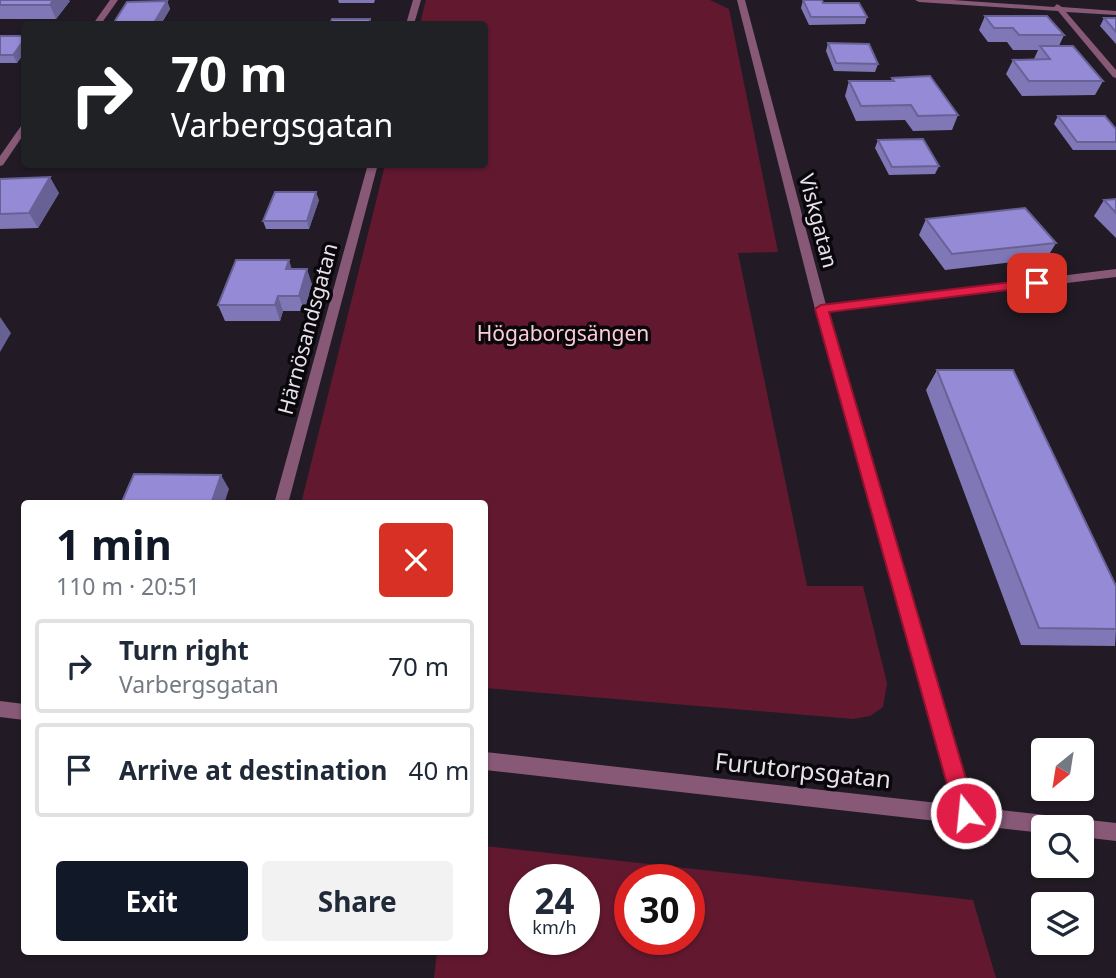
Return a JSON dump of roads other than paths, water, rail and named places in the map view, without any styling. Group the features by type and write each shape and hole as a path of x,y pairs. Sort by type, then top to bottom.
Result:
{"street":[{"path":"99,21 114,0"},
{"path":"411,21 417,0"},
{"name":"Viskgatan","path":"741,0 821,309 966,813"},
{"path":"919,0 1116,13"},
{"path":"1051,0 1116,75"},
{"path":"0,163 21,132"},
{"name":"Härnösandsgatan","path":"282,500 372,168"},
{"path":"821,309 1116,273"},
{"path":"0,709 21,712"},
{"name":"Furutorpsgatan","path":"488,761 966,813 1116,832"}],"park label":[{"name":"Högaborgsängen","path":"563,334"}]}
